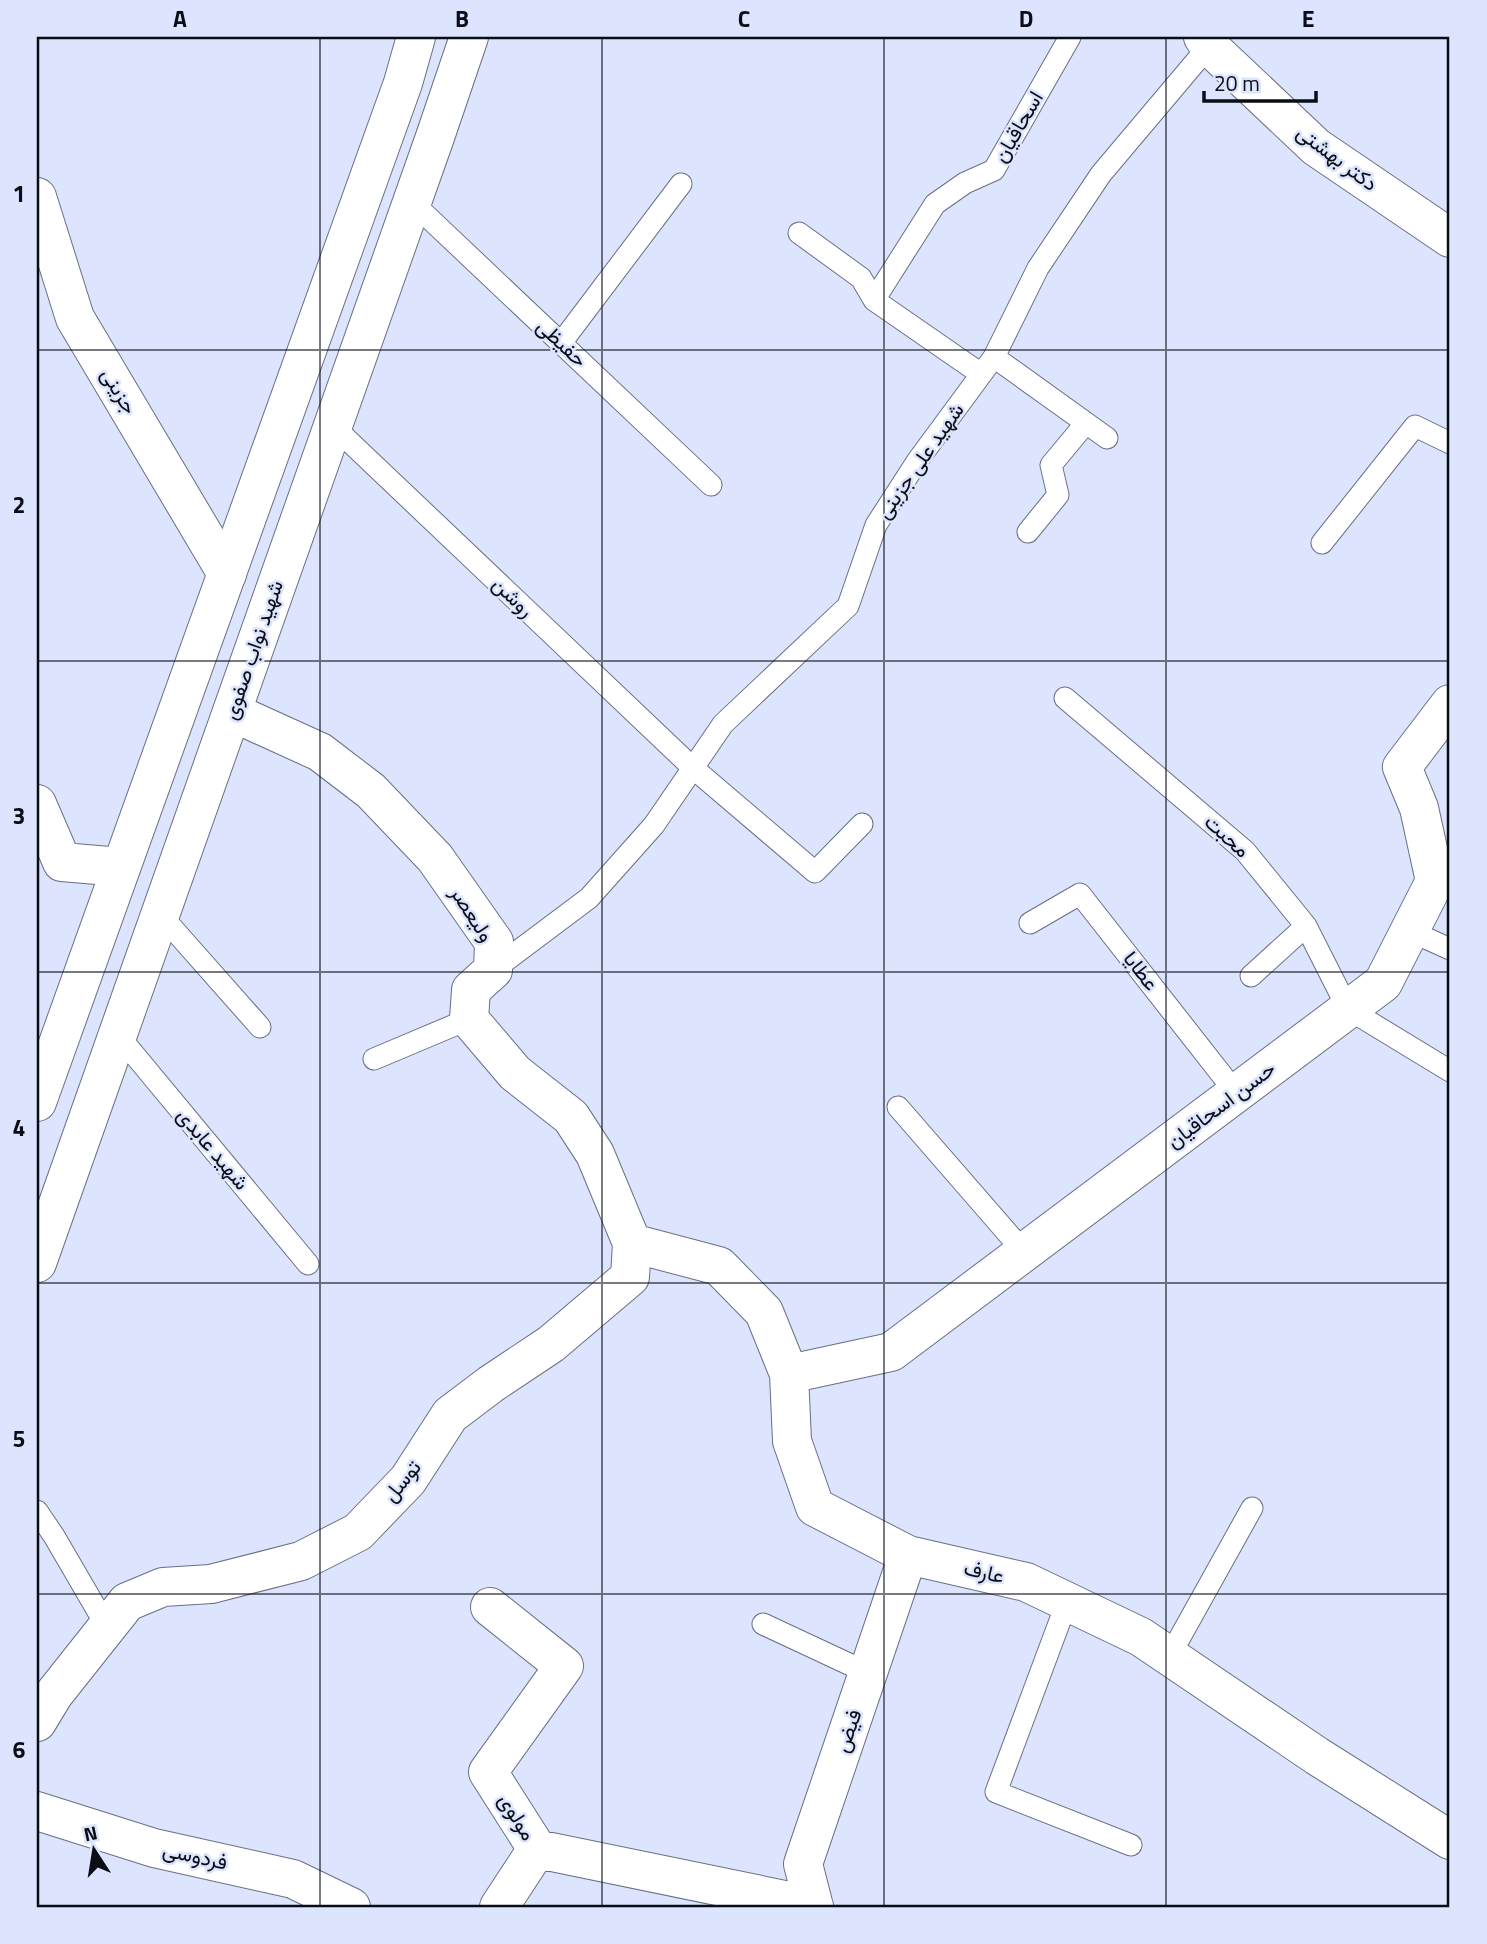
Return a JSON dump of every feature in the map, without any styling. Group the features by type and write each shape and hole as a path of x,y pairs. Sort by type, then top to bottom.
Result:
{"street":[{"path":"37,1102 394,109 416,37"},
{"name":"شهید نواب صفوی","path":"37,1263 469,37"},
{"name":"دکتر بهشتی","path":"1206,41 1316,147 1450,238"},
{"name":"جزینی","path":"37,197 48,268 228,574"},
{"name":"حسن اسحاقیان","path":"789,1374 891,1352 1383,983 1443,873 1402,767 1450,704"},
{"name":"ولیعصر","path":"232,712 320,752 371,792 435,858 494,942 493,971 471,990 469,1019"},
{"path":"37,804 61,862 121,867"},
{"path":"469,1019 515,1073 571,1117 595,1154 632,1243"},
{"name":"عارف","path":"632,1243 719,1266 764,1312 789,1374 792,1441 815,1507 908,1555 1026,1582 1141,1637 1317,1756 1450,1840"},
{"name":"توسل","path":"37,1722 54,1694 127,1602 163,1587 211,1584 301,1561 358,1532 408,1480 450,1415 551,1344 630,1277 632,1243"},
{"name":"فیض","path":"814,1906 803,1864 908,1555"},
{"name":"مولوی","path":"490,1607 564,1666 488,1772 537,1849 814,1906"},
{"name":"فردوسی","path":"37,1811 154,1848 293,1879 351,1907"},
{"path":"499,1907 537,1849"}],"lane":[{"name":"اسحاقیان","path":"874,300 935,204 965,183 994,170 1070,37"},
{"name":"شهید علی جزینی","path":"493,971 589,898 654,825 723,724 848,607 876,525 918,460 994,357 1038,268 1101,174 1206,41"},
{"path":"561,343 681,184"},
{"name":"حفیظی","path":"412,202 711,485"},
{"path":"799,233 861,278 874,300 981,374"},
{"path":"994,357 1107,438"},
{"path":"1028,532 1058,495 1051,464 1086,423"},
{"name":"روشن","path":"333,426 692,768 815,872 862,824"},
{"path":"1322,543 1415,426 1450,443"},
{"name":"محبت","path":"1065,698 1245,850 1306,926 1348,1009"},
{"name":"عطایا","path":"1030,923 1080,894 1236,1093"},
{"path":"160,914 260,1027"},
{"path":"1251,976 1306,926"},
{"path":"1410,931 1450,949"},
{"path":"1348,1009 1450,1071"},
{"path":"374,1059 469,1019"},
{"name":"شهید عابدی","path":"118,1035 308,1264"},
{"path":"898,1107 1024,1252"},
{"path":"1169,1657 1252,1508"},
{"path":"37,1511 54,1535 107,1627"},
{"path":"1067,1602 996,1791 1131,1845"},
{"path":"763,1624 868,1672"}]}
